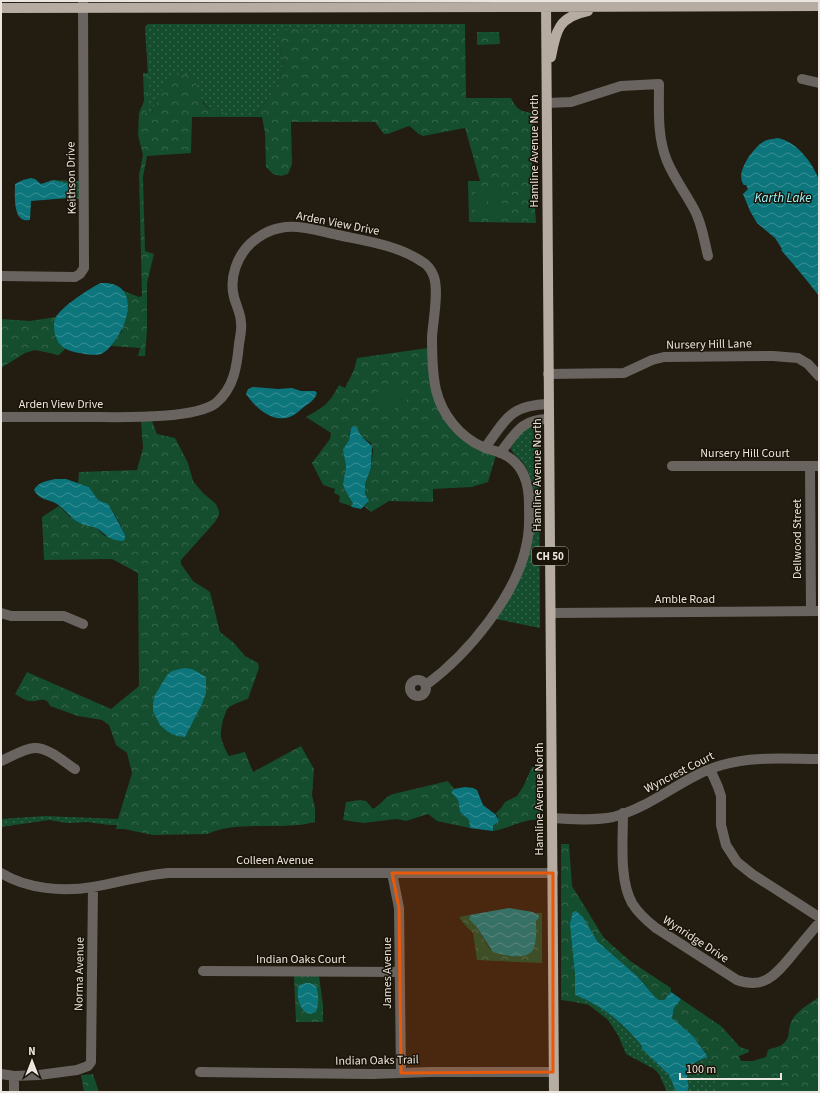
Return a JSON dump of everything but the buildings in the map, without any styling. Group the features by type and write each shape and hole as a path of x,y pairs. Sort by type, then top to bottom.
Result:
{"main road":[{"path":"1,8 83,4 546,4 615,7 819,6"},
{"name":"Hamline Avenue North","path":"546,4 554,1092"},
{"path":"547,81 556,33 562,23 581,12 615,7"}],"street":[{"name":"Keithson Drive","path":"1,276 75,276 80,274 84,268 83,4"},
{"path":"802,79 819,83"},
{"path":"547,103 571,102 621,86 660,84 660,133 663,150 674,175 695,210 708,256"},
{"name":"Arden View Drive","path":"1,417 143,416 188,413 207,408 215,404 230,386 237,366 241,321 232,290 232,282 236,264 249,245 262,235 277,228 298,227 385,246 403,252 421,261 434,276 435,283 432,336 433,368 438,398 445,413 457,429 467,437 513,460 519,466 528,485 529,528 524,557 512,586 487,623 460,657 426,685"},
{"name":"Nursery Hill Lane","path":"548,374 624,373 652,360 664,357 773,356 798,358 808,364 819,376"},
{"path":"493,450 509,416 521,408 549,404"},
{"path":"493,450 528,422 538,419 549,419"},
{"name":"Nursery Hill Court","path":"672,466 814,466"},
{"name":"Dellwood Street","path":"814,466 815,611"},
{"name":"Amble Road","path":"551,613 815,611"},
{"path":"1,613 11,616 64,616 83,624"},
{"path":"1,761 28,749 40,748 75,769"},
{"name":"Wyncrest Court","path":"552,818 598,819 613,817 639,807 710,769 737,761 755,759 819,759"},
{"path":"710,769 721,796 721,825 726,845 737,862 752,874 819,917"},
{"name":"Wynridge Drive","path":"623,813 625,882 632,903 646,920 656,928 737,980 751,984 765,981 776,975 819,923"},
{"name":"Colleen Avenue","path":"1,872 12,879 32,886 72,889 93,887 146,875 168,873 553,873"},
{"name":"James Avenue","path":"392,873 399,908 401,1073"},
{"name":"Norma Avenue","path":"14,1076 77,1070 88,1066 91,1062 93,887"},
{"name":"Indian Oaks Court","path":"203,971 400,972"},
{"name":"Indian Oaks Trail","path":"200,1072 339,1074 553,1072"},
{"path":"1,1074 14,1076 14,1092"}],"highlighted area":[{"path":"392,873 553,873 553,1072 401,1073 399,908"}],"green space":[{"path":"148,24 465,24 465,28 277,39 282,54 282,72 270,96 253,117 223,117 222,112 215,111 205,105 202,99 157,100 152,112 143,123 143,117 148,105 149,93 145,27"},
{"path":"465,28 466,98 511,98 519,109 525,112 533,113 532,166 536,223 469,222 468,181 480,181 465,128 423,136 409,126 388,134 384,134 375,122 291,122 292,164 288,174 281,176 273,174 266,167 265,133 262,117 253,117 270,96 282,72 282,54 277,39 284,30"},
{"path":"477,32 499,32 500,44 477,45"},
{"path":"143,73 148,73 150,96 143,122 152,112 166,80 172,76 181,74 189,76 195,81 204,104 208,108 223,112 223,117 192,117 191,153 147,156 143,177 145,251 154,254 147,283 147,330 145,356 138,356 140,348 111,346 122,331 125,294 121,290 139,297 142,296 139,175 143,155 138,135 139,113 144,101"},
{"path":"53,180 79,181 79,199 68,198 69,197"},
{"path":"476,190 487,190 486,214 475,214"},
{"path":"491,190 502,191 502,215 491,214"},
{"path":"56,317 55,319 61,346 65,349 59,355 35,350 25,353 1,368 1,319 30,321"},
{"path":"428,348 433,396 439,412 451,429 462,439 496,455 488,482 472,487 433,489 433,502 389,501 371,512 364,506 368,503 365,494 365,484 371,468 373,450 371,443 362,437 357,428 352,427 349,440 344,447 346,466 343,484 353,504 351,506 339,502 340,496 334,493 335,489 323,485 312,463 330,439 331,433 306,417 326,404 339,385 345,388 354,370 357,358"},
{"path":"394,379 409,398 400,404 386,386"},
{"path":"384,387 398,406 389,413 375,394"},
{"path":"141,421 152,421 157,434 175,438 188,463 193,481 203,493 216,504 219,515 215,522 181,560 181,564 193,581 210,592 220,632 234,643 245,656 258,663 259,668 248,699 232,705 226,711 221,731 224,746 229,756 245,752 253,772 301,746 314,769 312,795 315,808 315,822 286,826 251,826 229,828 207,834 153,835 124,829 116,829 132,773 127,753 116,745 109,725 102,720 78,716 50,706 44,700 28,701 15,694 27,672 111,709 139,686 138,573 112,559 44,560 42,517 59,506 69,516 84,525 95,527 105,536 125,535 118,520 108,505 98,500 89,487 78,483 79,472 137,470 143,448"},
{"path":"539,424 540,628 496,619 524,568 531,542 533,488 528,471 512,452 510,447 523,430"},
{"path":"532,767 540,767 541,819 529,820 493,831 493,826 496,824 498,816 495,814 505,802 517,796"},
{"path":"448,781 454,789 451,792 458,800 460,812 469,820 470,828 437,821 428,814 406,821 397,819 363,823 343,820 346,802 360,800 366,801 373,809 393,794"},
{"path":"45,816 118,819 117,825 87,822 67,823 49,820 1,827 1,819"},
{"path":"561,844 569,844 572,886 604,938 630,961 671,988 671,992 664,1000 659,1000 655,997 637,976 597,941 590,930 575,974 575,1002 561,1000"},
{"path":"535,913 542,913 542,963 477,960 473,933 459,917 470,915 469,917 490,949 534,947 537,914"},
{"path":"294,976 319,976 323,1005 323,1022 296,1022"},
{"path":"575,995 595,1004 620,1023 642,1046 642,1049 669,1075 676,1092 667,1092 659,1074 654,1069 626,1054 618,1035 608,1020 589,1005 575,1002"},
{"path":"819,997 819,1092 717,1092 715,1070 708,1057 693,1036 672,1018 674,1008 681,999 721,1026 740,1047 749,1050 749,1052 739,1056 741,1061 753,1061 766,1057 768,1050 783,1044 788,1037 790,1025 795,1016"},
{"path":"708,1057 716,1074 717,1092 687,1092 689,1087 687,1079 688,1070 693,1065"},
{"path":"93,1074 99,1092 84,1092 81,1075"}],"water":[{"name":"Karth Lake","path":"778,138 792,144 803,154 813,167 819,180 819,296 781,250 782,249 775,238 757,223 743,194 748,189 746,185 744,185 741,174 750,155 763,142"},
{"path":"31,178 35,179 41,184 53,180 69,184 69,197 31,201 30,220 24,220 17,213 15,184"},
{"path":"101,283 113,284 121,289 126,296 128,304 127,314 120,334 105,352 98,355 84,354 65,348 57,341 54,328 55,319 62,309 68,304"},
{"path":"253,387 278,389 292,388 301,391 315,391 317,393 312,401 295,414 288,418 279,418 268,415 262,411 249,398 246,394 248,389"},
{"path":"354,426 357,428 362,437 372,446 371,468 365,484 365,494 369,501 361,509 351,506 353,504 343,484 346,466 343,449 349,440 351,428"},
{"path":"55,479 66,479 89,487 98,500 108,504 125,535 125,539 123,541 114,539 96,528 79,523 57,504 38,496 34,490 38,485"},
{"path":"184,668 192,669 206,677 206,693 185,737 177,736 168,732 160,725 153,711 155,695 167,675 172,671"},
{"path":"465,787 477,790 483,805 495,814 499,821 493,826 493,831 470,828 469,820 460,812 458,800 451,792 454,789"},
{"path":"509,908 533,912 539,916 536,921 535,944 532,952 527,955 503,955 493,952 476,926 469,919 470,915"},
{"path":"576,911 583,917 597,941 637,976 655,997 659,1000 664,1000 671,992 681,999 674,1008 672,1018 693,1036 708,1057 695,1063 689,1069 687,1077 689,1088 687,1092 676,1092 669,1075 642,1049 642,1046 612,1016 595,1004 575,995 575,974 570,924 573,912"},
{"path":"306,983 316,986 318,993 316,1012 311,1014 305,1012 298,999 299,985"}]}
